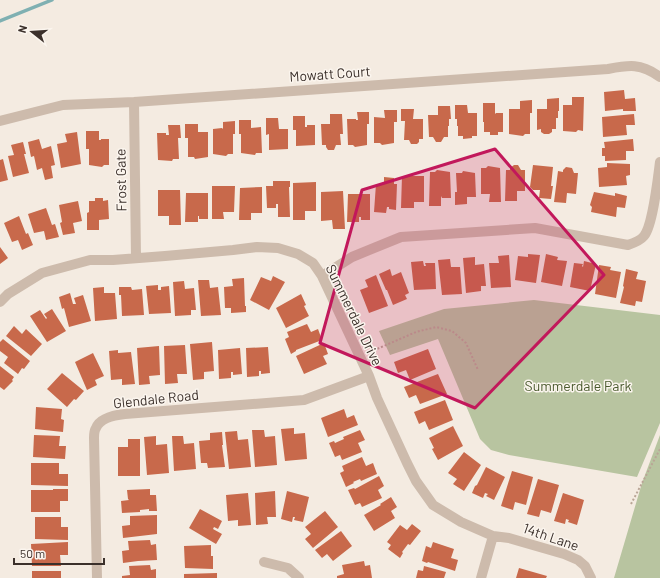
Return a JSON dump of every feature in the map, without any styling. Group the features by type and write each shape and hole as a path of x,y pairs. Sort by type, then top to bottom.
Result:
{"street":[{"name":"Mowatt Court","path":"0,121 63,105 134,102 608,69 626,66 639,66 651,70 660,77"},
{"name":"Frost Gate","path":"134,102 136,258"},
{"path":"322,276 352,257 401,237 535,228 628,245 644,237 648,229 660,162"},
{"name":"Summerdale Drive","path":"0,302 13,291 42,273 90,260 136,258 257,247 278,248 298,254 313,263 322,276 369,376 377,398 410,469 432,505 461,522 493,536"},
{"name":"Glendale Road","path":"97,578 94,438 96,427 101,422 113,416 125,414 304,400 369,376"},
{"path":"481,578 493,536"},
{"name":"14th Lane","path":"493,536 509,538 564,554 578,560 585,566 591,578"},
{"path":"264,562 288,568 299,578"}],"path":[{"path":"359,356 416,332 436,327 452,331 466,343 478,370"},
{"path":"631,504 660,449"}],"highlighted area":[{"path":"495,149 604,275 475,408 320,343 362,190"}],"green space":[{"name":"Summerdale Park","path":"534,300 660,315 660,423 637,477 509,455 491,450 480,439 438,339 390,355 379,331 444,309"},
{"path":"660,435 660,578 614,578 642,483"}],"building":[{"path":"624,90 625,99 635,98 636,111 623,111 623,109 605,111 604,92"},
{"path":"572,97 584,97 583,131 563,131 563,105 572,105"},
{"path":"559,98 559,111 558,118 556,118 556,129 552,129 552,132 549,134 544,134 541,132 541,129 537,130 537,109 547,109 547,99"},
{"path":"532,100 532,113 530,113 530,134 525,134 523,136 509,134 509,109 520,109 520,101"},
{"path":"483,103 495,103 495,114 503,113 503,132 498,132 498,135 490,135 490,132 484,132"},
{"path":"455,105 467,105 468,113 477,113 477,136 463,139 463,136 458,136 457,119 455,119"},
{"path":"438,106 450,106 451,119 449,119 448,137 444,137 441,142 436,142 433,137 429,137 428,115 438,115"},
{"path":"401,109 414,109 413,119 423,119 423,139 419,139 417,144 411,144 409,140 404,140 405,121 401,121"},
{"path":"384,110 397,110 397,122 394,122 394,143 382,145 380,143 374,143 374,117 385,118"},
{"path":"357,112 369,112 369,124 367,124 367,145 355,147 353,145 348,145 347,119 358,120"},
{"path":"330,114 342,114 343,134 340,134 341,145 336,145 334,150 328,150 326,145 322,145 321,124 330,124"},
{"path":"634,114 635,125 626,125 627,135 603,137 602,117"},
{"path":"293,116 305,116 305,127 307,127 307,125 315,125 315,145 296,146 296,130 293,130"},
{"path":"266,118 278,118 279,129 288,129 288,149 269,150 269,134 266,135"},
{"path":"239,120 251,120 251,128 261,127 262,153 256,153 255,155 241,153"},
{"path":"235,121 235,134 233,134 233,154 228,154 226,156 213,154 213,129 223,129 223,122"},
{"path":"185,124 198,124 198,132 208,132 208,157 195,159 194,157 188,157 188,138 185,138"},
{"path":"168,125 180,125 181,138 178,138 179,159 173,159 172,161 158,160 157,133 166,133 166,135 169,135"},
{"path":"86,131 99,131 99,140 109,139 109,165 104,165 102,167 89,165 89,149 86,149"},
{"path":"77,132 81,164 61,168 57,144 67,142 65,134"},
{"path":"39,139 42,149 51,146 55,165 51,166 53,178 45,180 42,168 37,170 34,156 31,157 28,142"},
{"path":"633,139 634,151 626,151 626,160 605,161 605,156 602,156 602,148 605,148 604,142"},
{"path":"23,142 26,154 24,154 29,173 13,177 8,156 14,155 11,145"},
{"path":"3,159 8,180 0,182 0,160"},
{"path":"607,163 630,164 630,175 626,176 627,185 599,187 598,168 607,167"},
{"path":"514,165 518,165 521,170 525,170 525,191 517,191 517,201 505,201 506,170 510,170 510,168"},
{"path":"533,165 553,167 551,199 539,198 540,190 533,190 530,187"},
{"path":"488,166 500,168 501,202 489,202 490,194 481,194 481,168 486,168"},
{"path":"566,167 572,168 574,173 578,173 576,194 567,193 566,203 554,202 558,171 563,172"},
{"path":"437,170 450,172 451,198 442,198 441,196 441,206 429,206 430,172 435,172"},
{"path":"463,171 475,173 476,197 467,197 467,204 455,205 455,192 457,192 456,173 462,173"},
{"path":"402,176 424,176 424,202 414,202 414,208 401,208"},
{"path":"384,177 394,178 394,184 397,184 396,210 389,209 389,207 387,207 386,213 374,212 376,184 384,184"},
{"path":"273,181 290,181 290,217 278,217 278,204 276,204 276,208 267,208 266,186 273,186"},
{"path":"316,182 316,211 305,211 305,220 293,220 293,183"},
{"path":"212,186 235,186 234,212 223,212 224,219 212,219"},
{"path":"262,187 262,213 251,213 251,220 239,220 240,188"},
{"path":"158,190 180,190 181,225 169,225 169,216 158,216"},
{"path":"343,191 345,229 333,229 332,220 321,221 321,192"},
{"path":"594,192 615,196 615,193 627,196 625,208 617,207 616,217 591,212 592,207 590,205"},
{"path":"186,193 208,193 208,219 199,219 198,216 198,222 185,222"},
{"path":"348,194 370,194 370,220 361,220 361,217 359,217 359,222 347,222"},
{"path":"95,198 103,198 103,201 108,200 109,219 99,220 99,230 87,230 89,201 95,201"},
{"path":"78,201 82,221 73,223 75,233 63,235 60,223 62,222 59,205"},
{"path":"46,208 52,225 55,224 59,237 46,240 44,231 34,233 28,214"},
{"path":"19,216 26,234 28,233 33,245 22,250 18,240 12,242 4,223"},
{"path":"0,247 8,258 0,264"},
{"path":"528,254 540,255 536,283 515,280 518,256 528,257"},
{"path":"546,254 558,257 557,260 567,261 562,286 541,282"},
{"path":"509,255 511,287 491,288 489,263 499,263 498,256"},
{"path":"475,257 475,265 484,264 486,286 481,286 481,291 466,293 463,258"},
{"path":"450,259 451,267 460,267 462,294 442,295 438,260"},
{"path":"423,261 424,266 426,266 425,263 435,263 436,289 414,290 411,262"},
{"path":"584,261 596,264 590,291 570,287 574,263 583,264 583,267"},
{"path":"599,265 611,267 610,270 621,272 616,298 595,294"},
{"path":"390,269 392,276 401,272 409,293 405,295 407,299 393,305 379,274"},
{"path":"626,269 638,272 636,279 646,281 642,302 636,301 635,306 620,303"},
{"path":"376,275 388,306 369,313 360,290 368,287 365,280"},
{"path":"273,276 285,282 269,310 250,300 261,277 271,281"},
{"path":"244,278 246,312 231,313 231,308 225,308 224,287 233,286 232,279"},
{"path":"198,280 209,280 210,288 218,287 221,315 201,316"},
{"path":"184,281 185,289 194,288 196,310 191,310 191,315 175,316 173,282"},
{"path":"158,285 158,290 161,290 161,287 169,286 171,313 149,314 146,286"},
{"path":"104,287 104,293 115,293 117,319 95,321 93,288"},
{"path":"119,287 131,287 132,290 142,289 144,315 122,316"},
{"path":"70,293 73,304 76,304 74,298 83,295 91,321 69,327 64,308 62,309 59,297"},
{"path":"301,294 306,305 304,306 309,316 286,328 276,308"},
{"path":"52,309 66,331 47,342 30,316 40,310 46,319 47,318 44,314"},
{"path":"307,324 311,332 318,329 322,340 296,350 291,354 285,339 289,337 287,332"},
{"path":"14,326 22,334 26,329 42,344 31,356 6,336"},
{"path":"3,339 30,361 18,374 4,363 8,357 0,351 0,342"},
{"path":"212,342 214,371 204,372 204,379 193,380 190,344"},
{"path":"324,343 328,354 323,356 327,364 304,374 296,356"},
{"path":"185,345 187,374 177,374 178,383 165,384 164,346"},
{"path":"159,346 160,375 149,376 150,384 139,385 137,348"},
{"path":"268,347 270,373 261,374 261,371 259,371 259,376 247,377 246,348"},
{"path":"240,348 242,374 233,375 233,372 231,372 231,378 219,379 218,350"},
{"path":"428,349 436,369 410,380 406,370 398,373 394,362"},
{"path":"118,350 118,353 131,352 135,384 122,385 122,379 111,380 109,351"},
{"path":"93,353 104,376 95,380 97,385 87,390 75,362"},
{"path":"0,366 14,377 12,380 13,381 4,390 0,387"},
{"path":"62,373 84,391 67,407 47,389"},
{"path":"438,374 447,394 420,404 416,395 409,398 404,387"},
{"path":"445,400 453,420 429,430 425,421 419,424 414,412"},
{"path":"36,407 62,409 61,419 64,420 63,432 35,429"},
{"path":"344,409 347,418 354,415 358,425 328,437 321,418"},
{"path":"453,426 463,446 438,460 432,449 434,448 429,438"},
{"path":"294,428 294,434 305,433 307,459 285,461 281,429"},
{"path":"252,430 264,430 265,437 275,436 277,465 255,467"},
{"path":"360,430 365,440 358,443 362,452 342,460 340,455 335,457 329,443 334,441 335,443 344,439 343,437"},
{"path":"237,431 238,440 248,439 251,467 229,469 225,432"},
{"path":"222,432 225,467 208,468 207,463 201,463 199,441 210,440 210,433"},
{"path":"34,435 60,436 59,446 66,446 65,459 33,457"},
{"path":"156,436 156,445 167,444 169,473 147,475 144,437"},
{"path":"172,436 183,436 184,444 194,443 196,469 174,471"},
{"path":"128,439 140,439 140,476 118,476 118,447 128,447"},
{"path":"464,452 481,465 464,491 453,484 457,479 448,473"},
{"path":"362,457 366,466 373,463 377,474 361,481 360,479 346,487 340,473 344,471 342,466"},
{"path":"31,463 59,463 59,474 68,474 68,486 31,485"},
{"path":"486,467 505,477 494,500 486,496 488,494 485,493 483,498 472,493"},
{"path":"512,471 533,477 526,505 515,502 513,510 501,506"},
{"path":"379,476 384,486 378,490 382,498 362,507 360,503 355,505 348,490 355,489"},
{"path":"538,479 559,485 551,513 541,510 539,517 527,514"},
{"path":"68,489 68,501 60,501 60,512 31,512 31,490"},
{"path":"150,489 150,495 156,495 157,511 149,511 149,509 140,510 140,512 122,513 121,501 129,500 127,490"},
{"path":"275,491 276,517 267,517 268,524 256,525 255,493"},
{"path":"287,491 309,497 303,522 294,520 295,517 293,517 292,522 281,519"},
{"path":"248,493 251,525 238,526 238,520 228,521 226,495"},
{"path":"563,493 584,500 577,525 568,522 569,520 566,519 565,524 554,521"},
{"path":"391,497 397,507 391,511 395,518 374,531 364,515"},
{"path":"200,509 222,521 218,529 214,527 213,529 222,534 216,544 189,528"},
{"path":"325,511 338,527 313,548 305,539 311,534 305,527"},
{"path":"157,515 157,534 123,538 122,526 130,525 130,516"},
{"path":"35,517 61,517 61,527 68,527 68,540 35,539"},
{"path":"412,524 421,531 410,545 408,544 402,552 403,553 400,558 388,549 391,545 387,542 400,525 407,530"},
{"path":"341,531 352,546 333,561 327,554 322,558 315,550"},
{"path":"150,540 151,545 156,544 157,560 123,563 122,551 129,550 128,541"},
{"path":"68,542 68,555 60,555 61,566 32,566 31,544"},
{"path":"433,542 454,549 451,558 458,560 455,571 422,561 426,546 431,548"},
{"path":"211,545 213,569 185,568 184,546"},
{"path":"364,561 365,566 370,565 372,578 337,578 337,576 344,574 342,565"},
{"path":"150,565 151,570 156,569 156,578 122,578 122,576 130,575 129,566"},
{"path":"424,566 446,572 444,578 416,578 418,570 423,571"},
{"path":"519,568 547,576 546,578 516,578"},
{"path":"32,571 61,571 61,578 32,578"},
{"path":"217,573 217,578 184,578 184,574"}],"waterway":[{"path":"0,21 52,0"}]}
